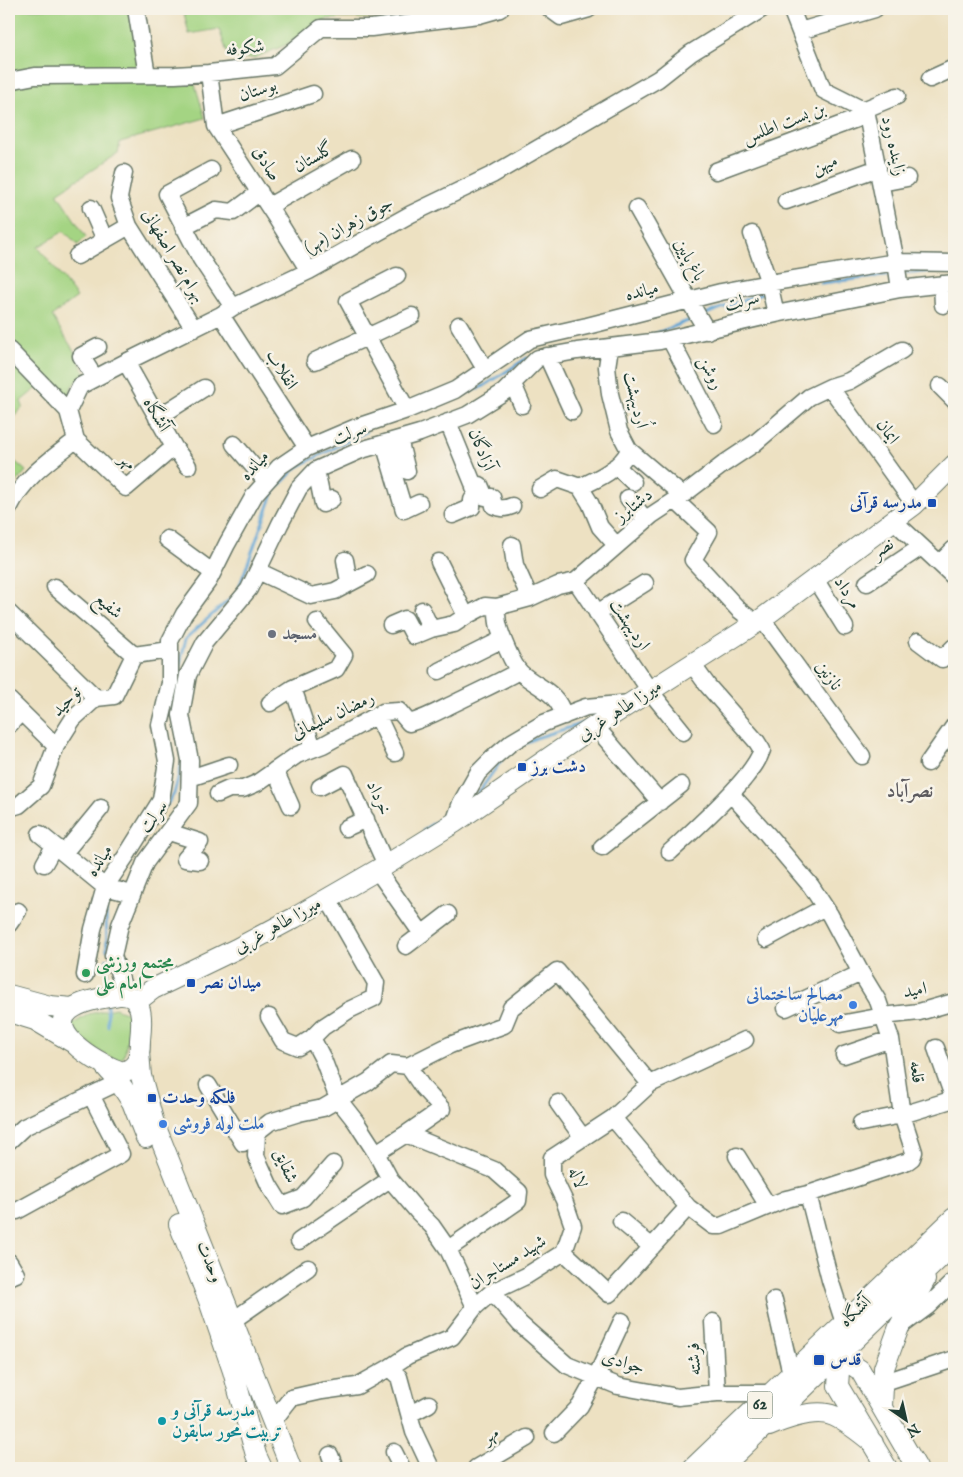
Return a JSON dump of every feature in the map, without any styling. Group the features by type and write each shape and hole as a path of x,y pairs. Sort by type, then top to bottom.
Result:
{"main road":[{"name":"میرزا طاهر غربی","path":"131,998 236,949 328,899 454,823 595,726 759,621 914,505 954,465"},
{"path":"9,995 50,1006 72,1008 118,995 131,998 140,1008 142,1020 137,1061 132,1068 123,1072 104,1065 35,1020 9,1012"},
{"path":"72,1008 63,1019 63,1026 73,1044"},
{"name":"وحدت","path":"139,1052 141,1076 153,1120 290,1464"},
{"name":"وحدت","path":"104,1065 119,1082 132,1102 204,1289 233,1371 262,1468"},
{"name":"آتشگاه","path":"693,1468 954,1218"},
{"name":"آتشگاه","path":"721,1468 820,1372 840,1357 850,1344 954,1244"},
{"path":"882,1406 884,1368 899,1327 937,1261"},
{"path":"827,1341 840,1357 860,1370 917,1468"},
{"path":"840,1357 838,1386 887,1468"},
{"path":"760,1431 784,1419 809,1414 832,1415 854,1427 873,1444"},
{"path":"251,1435 261,1443 270,1441 274,1425"},
{"path":"266,1468 270,1458 290,1464"}],"street":[{"path":"139,9 136,9 147,75"},
{"name":"شکوفه","path":"9,81 35,76 209,73 275,66 321,28 371,28 479,15 500,9"},
{"path":"550,9 561,17 589,9"},
{"name":"جوق زهران (مهر)","path":"68,411 80,386 309,271 411,214 492,175 658,79 691,53 762,9"},
{"name":"زاینده رود","path":"791,9 823,90 865,113 898,275"},
{"path":"800,31 875,9"},
{"path":"930,79 954,68"},
{"name":"صادق","path":"209,73 216,126 309,271"},
{"name":"بوستان","path":"216,126 313,94"},
{"name":"بن بست اطلس","path":"716,172 865,113 897,96"},
{"name":"گلستان","path":"269,206 352,160"},
{"name":"انقلاب","path":"211,170 167,194 227,311 307,448"},
{"name":"بهرام نصر اصفهانی","path":"124,173 119,198 129,226 194,329"},
{"name":"میهن","path":"786,201 879,175 907,178"},
{"path":"184,228 216,210 233,212 260,192"},
{"path":"91,208 105,240"},
{"name":"باغ پایین","path":"637,208 698,316"},
{"path":"77,256 129,226"},
{"path":"752,234 760,252 776,314"},
{"name":"میانده","path":"85,975 104,955 93,929 109,888 126,856 161,800 167,761 160,725 170,683 170,642 184,614 209,580 226,544 255,494 279,467 307,448 454,390 530,338 587,326 698,316 721,292 769,283 898,275 954,264"},
{"name":"سرلت","path":"104,955 120,925 145,863 189,803 190,760 181,716 188,675 206,642 249,589 280,524 300,488 316,470 361,450 420,433 467,415 504,392 538,358 670,339 698,316 776,314 898,275 948,284"},
{"path":"397,276 348,301 407,410"},
{"path":"943,305 948,284"},
{"path":"316,361 412,316"},
{"path":"459,325 486,369"},
{"name":"روشن","path":"670,339 714,424"},
{"path":"95,378 81,356 98,347"},
{"name":"اُردیبهشت","path":"610,347 607,367 610,394 618,431 629,450 679,498 709,532 693,560 739,610 759,621"},
{"path":"9,350 68,411 76,440 35,471 14,497 9,508"},
{"name":"دشتابرز","path":"497,607 530,598 558,585 576,581 646,520 755,443 808,397 849,381 902,350"},
{"path":"547,356 572,411"},
{"name":"آتشگاه","path":"126,362 157,418 188,466"},
{"path":"513,384 522,405"},
{"path":"940,386 954,400"},
{"name":"ایمان","path":"830,387 912,501"},
{"path":"157,418 204,388"},
{"name":"آزادگان","path":"448,422 476,491"},
{"name":"مهر","path":"76,440 126,488 174,446"},
{"path":"392,441 407,471"},
{"path":"392,441 404,510 419,503"},
{"path":"234,444 266,482"},
{"path":"580,488 616,466 625,458 629,450"},
{"path":"616,466 633,482"},
{"path":"316,470 323,504 332,499"},
{"path":"540,489 557,479 580,488 590,504 600,527 616,545"},
{"path":"452,515 472,507 472,500 480,485 485,497 492,497 494,506 506,509 512,506"},
{"path":"628,498 646,520"},
{"path":"894,521 954,577"},
{"path":"167,539 212,572"},
{"path":"512,545 515,565 530,598"},
{"name":"نصر","path":"867,583 921,547"},
{"path":"940,563 954,549"},
{"path":"345,560 349,583"},
{"path":"439,562 466,616"},
{"path":"258,571 311,596 335,591 367,574"},
{"name":"مرداد","path":"815,579 846,628"},
{"name":"اردیبهشت","path":"576,581 650,691"},
{"path":"597,613 646,582"},
{"name":"شفیع","path":"55,587 134,655"},
{"path":"391,625 405,619 414,636 431,629 454,624 485,606 497,607 497,622 503,640 519,671 549,692 561,705 564,716"},
{"path":"422,610 431,629"},
{"path":"9,613 96,698"},
{"name":"نازنین","path":"759,621 862,756"},
{"path":"270,704 293,688 336,669 344,654 317,622"},
{"path":"439,671 503,640"},
{"path":"918,642 942,659 954,647"},
{"path":"134,655 170,650"},
{"name":"توحید","path":"12,802 41,786 56,746 74,719 96,698 114,696 134,655"},
{"path":"670,852 731,794 756,763 762,750 692,664"},
{"name":"رمضان سلیمانی","path":"218,794 229,788 243,789 257,784 297,755 323,745 383,712 399,711 410,723 424,719 519,671"},
{"path":"293,688 313,748"},
{"path":"650,691 683,732"},
{"path":"9,700 56,746"},
{"path":"454,823 461,803 478,773 512,742 544,723 586,707 631,704"},
{"path":"9,725 21,712"},
{"path":"377,715 395,753"},
{"path":"595,726 660,802"},
{"path":"928,763 954,726"},
{"path":"190,778 228,765"},
{"path":"275,770 291,806"},
{"name":"خرداد","path":"320,787 346,774 366,819 381,868 422,934"},
{"path":"602,847 681,786"},
{"name":"قلعه","path":"731,794 794,864 811,886 825,907 878,1001 892,1039 902,1114 914,1152 912,1158 908,1161 808,1194"},
{"path":"44,864 101,808"},
{"path":"346,828 366,819"},
{"path":"169,832 200,842 185,860 200,861"},
{"path":"40,834 109,888 132,894"},
{"path":"269,1017 283,1041 298,1047 349,1010 374,998 376,983 328,899"},
{"path":"766,939 825,907"},
{"path":"406,946 448,914"},
{"path":"104,955 131,998"},
{"path":"208,1085 243,1143 270,1122 323,1108 368,1082 392,1064 408,1066 450,1045 504,1025 511,1008 557,971 650,1084"},
{"path":"786,1008 861,973"},
{"name":"امید","path":"840,1024 919,1012 954,1002"},
{"path":"312,1038 323,1058 338,1098 376,1153 390,1179 432,1226 448,1250 475,1307"},
{"path":"844,1055 892,1039"},
{"name":"لاله","path":"564,1252 573,1226 564,1200 552,1175 552,1158 613,1118 650,1084 745,1040"},
{"path":"861,1122 902,1114 954,1099 936,1048"},
{"path":"376,1153 442,1109 423,1088 408,1066"},
{"path":"9,1141 24,1127 119,1082"},
{"path":"18,1211 121,1154 91,1095"},
{"path":"558,1103 583,1138"},
{"path":"613,1118 688,1207 713,1226 721,1226 786,1199 808,1194 830,1280 844,1324"},
{"name":"شقایق","path":"257,1132 256,1156 269,1185 282,1206 303,1198 333,1164"},
{"path":"406,1134 494,1170 519,1192 518,1201 448,1250"},
{"path":"737,1156 768,1206"},
{"path":"299,1242 390,1179"},
{"name":"شهید مستاجران","path":"274,1425 291,1398 357,1386 407,1356 452,1337 475,1307 492,1292 526,1276 564,1252 609,1294 688,1207"},
{"path":"621,1221 652,1247"},
{"path":"9,1262 16,1274 9,1277"},
{"path":"232,1321 308,1268"},
{"path":"899,1327 928,1306 954,1281"},
{"name":"جوادی","path":"492,1292 520,1324 567,1365 618,1386 678,1397 717,1393 772,1393"},
{"path":"774,1300 792,1374"},
{"path":"554,1433 580,1406 622,1321"},
{"name":"فرشته","path":"714,1322 717,1393"},
{"path":"882,1383 954,1359"},
{"path":"389,1368 399,1377 414,1432 431,1468"},
{"path":"410,1414 429,1404"},
{"name":"مهر","path":"476,1468 527,1438"},
{"path":"394,1452 402,1468"}],"green space":[{"path":"9,9 130,9 142,81 194,81 205,118 120,142 118,153 57,193 86,237 78,245 64,231 38,247 77,297 52,316 74,351 85,373 72,386 66,402 42,384 21,401 23,407 9,422"},
{"path":"183,9 445,9 388,17 327,19 286,45 254,58 229,58 219,29 189,34"},
{"path":"9,456 26,471 9,491"},
{"path":"115,1008 128,1013 129,1029 124,1057 117,1060 102,1053 81,1038 71,1025 89,1014"}],"waterway":[{"path":"903,274 944,270"},
{"path":"821,283 894,275"},
{"path":"703,315 765,292"},
{"path":"652,335 693,319"},
{"path":"463,394 484,386 527,358"},
{"path":"237,593 274,491 297,467 366,432"},
{"path":"177,678 186,638 231,598"},
{"path":"524,744 536,738 584,723"},
{"path":"166,806 174,794 183,758"},
{"path":"473,797 476,796 501,761"},
{"path":"423,830 448,814"},
{"path":"106,911 107,950"},
{"path":"107,959 107,990"},
{"path":"135,987 148,981"},
{"path":"107,1005 108,1026"}],"place":[{"name":"مدرسه قرآنی","path":"932,503"},
{"name":"مسجد","path":"272,634"},
{"name":"دشت برز","path":"522,767"},
{"name":"مجتمع ورزشی امام علی","path":"86,973"},
{"name":"میدان نصر","path":"191,983"},
{"name":"مصالح ساختمانی مهرعلیان","path":"853,1005"},
{"name":"فلکه وحدت","path":"152,1098"},
{"name":"ملت لوله فروشی","path":"163,1124"},
{"name":"قدس","path":"819,1360"},
{"name":"مدرسه قرآنی و تربیت محور سابقون","path":"162,1421"}],"district":[{"name":"نصرآباد","path":"910,791"}]}
